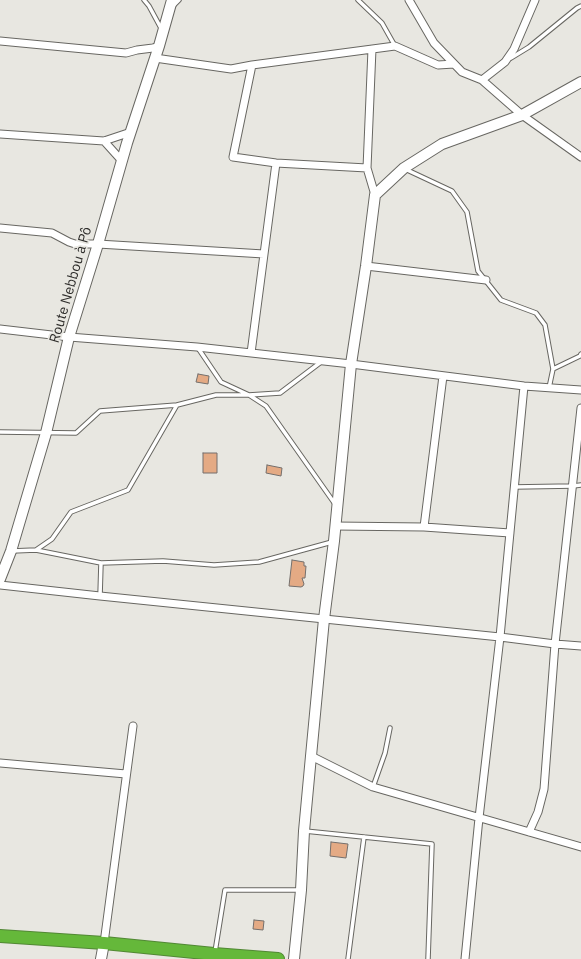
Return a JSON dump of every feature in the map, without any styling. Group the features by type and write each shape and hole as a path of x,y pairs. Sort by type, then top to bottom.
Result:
{"highway":[{"path":"0,936 104,943 278,959"}],"street":[{"name":"Route Nebbou à Pô","path":"0,579 11,551 46,433 70,337 122,161 159,46 172,0"},
{"path":"409,0 434,43 462,72 482,80 522,115 581,157"},
{"path":"482,80 505,62 514,49 535,0"},
{"path":"0,41 126,53 159,46"},
{"path":"155,58 231,69 395,46 438,65 454,64"},
{"path":"294,959 301,890 310,756 324,619 334,541 351,364 366,266 374,195 367,168 372,49"},
{"path":"252,66 232,156 276,162 367,168"},
{"path":"374,195 404,168 442,144 522,115 581,82"},
{"path":"0,134 104,141 131,132"},
{"path":"104,141 122,161"},
{"path":"251,353 276,162"},
{"path":"0,228 52,233 75,244 98,244 264,254"},
{"path":"366,266 486,280"},
{"path":"0,329 70,337 197,347 351,364 524,386 581,390"},
{"path":"424,527 443,376"},
{"path":"465,959 479,818 500,637 524,386"},
{"path":"529,832 538,812 544,789 556,644 581,408"},
{"path":"335,526 424,527 510,533"},
{"path":"0,585 581,646"},
{"path":"101,959 133,726"},
{"path":"310,756 373,787 581,847"},
{"path":"0,763 126,774"}],"lane":[{"path":"144,0 149,6 163,32"},
{"path":"169,12 179,0"},
{"path":"358,0 382,23 395,46"},
{"path":"505,62 529,47 581,6"},
{"path":"404,168 452,191 467,212 478,271 501,300 536,313 545,325 554,369 549,388"},
{"path":"197,347 221,382 249,395 266,406 337,506"},
{"path":"554,369 581,354"},
{"path":"0,432 76,433 100,411 177,405 216,396 280,393 322,361"},
{"path":"36,550 52,539 71,512 128,490 177,405"},
{"path":"514,487 581,485"},
{"path":"11,551 36,550 101,563 163,561 214,565 259,562 334,541"},
{"path":"100,596 101,563"},
{"path":"373,787 385,753 390,728"},
{"path":"304,830 432,844 428,959"},
{"path":"348,959 364,837"},
{"path":"214,954 225,890 301,890"}],"building":[{"path":"198,374 209,376 208,384 196,382"},
{"path":"203,453 217,453 217,473 203,473"},
{"path":"267,465 282,468 281,476 266,473"},
{"path":"292,560 304,562 304,566 306,566 305,578 302,578 304,584 301,587 289,586"},
{"path":"331,842 348,844 346,858 330,856"},
{"path":"254,920 264,921 263,930 253,929"}]}
